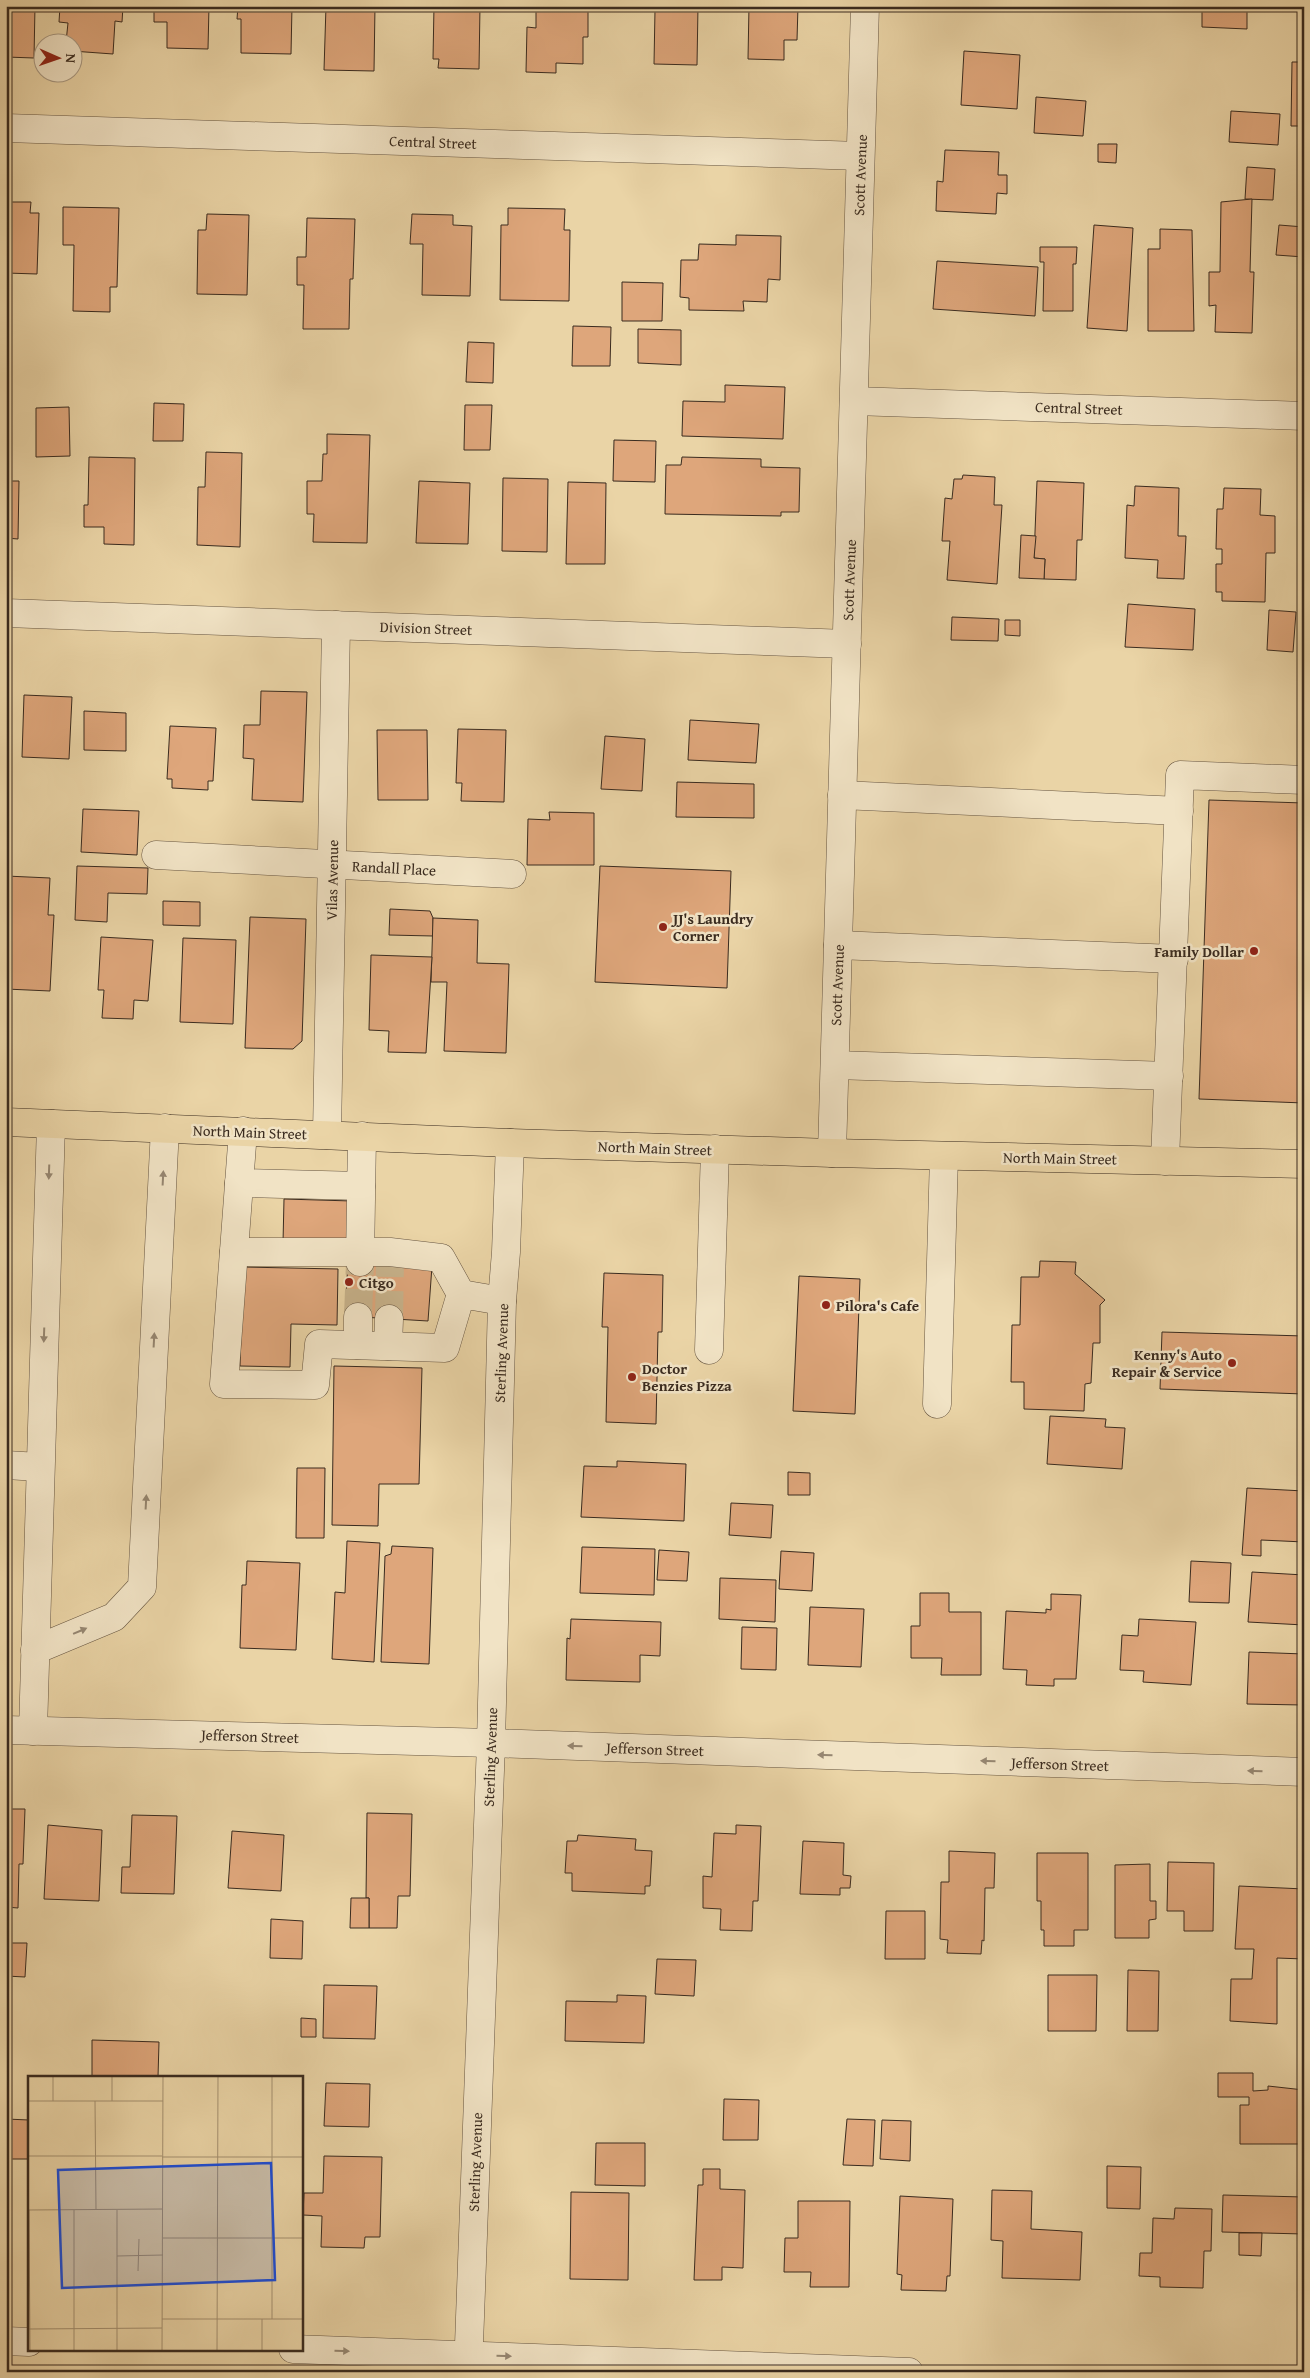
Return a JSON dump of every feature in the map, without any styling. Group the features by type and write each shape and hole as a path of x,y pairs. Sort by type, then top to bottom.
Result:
{"main road":[{"name":"North Main Street","path":"6,1122 510,1143 944,1156 1304,1164"}],"street":[{"name":"Scott Avenue","path":"832,1153 865,6"},
{"name":"Central Street","path":"6,128 860,156"},
{"name":"Central Street","path":"854,401 1304,416"},
{"name":"Division Street","path":"6,613 847,644"},
{"name":"Vilas Avenue","path":"328,1135 336,625"},
{"path":"1165,1161 1180,775 1304,780"},
{"path":"842,796 1179,811"},
{"name":"Randall Place","path":"156,855 512,874"},
{"path":"838,945 1174,959"},
{"path":"835,1065 1169,1076"},
{"path":"33,1731 50,1124"},
{"path":"35,1650 114,1617 142,1587 165,1128"},
{"path":"234,1252 441,1258 461,1294 445,1348 319,1344 315,1385 224,1384 243,1131"},
{"path":"360,1257 362,1136"},
{"name":"Sterling Avenue","path":"468,2363 491,1743 502,1301 506,1252 510,1143"},
{"path":"709,1350 715,1149"},
{"path":"937,1404 944,1156"},
{"path":"239,1183 361,1186"},
{"path":"461,1294 502,1301"},
{"path":"358,1317 358,1345"},
{"path":"388,1346 389,1319"},
{"path":"6,1465 39,1467"},
{"name":"Jefferson Street","path":"6,1730 491,1743 1304,1772"},
{"path":"6,2341 28,2342"},
{"path":"302,2350 468,2363 909,2372"}],"building":[{"path":"6,6 35,6 32,58 6,57"},
{"path":"60,6 123,6 122,22 115,21 113,54 82,52 82,32 67,32 68,23 59,22"},
{"path":"154,6 209,6 208,49 167,48 167,22 154,22"},
{"path":"238,6 292,6 291,54 241,53 241,19 237,19"},
{"path":"326,6 375,6 374,71 324,70"},
{"path":"434,6 480,6 479,69 438,68 439,59 433,59"},
{"path":"536,6 588,6 588,37 583,37 583,64 556,63 556,73 526,72 527,27 536,28"},
{"path":"660,6 698,6 697,65 654,64 655,10 660,10"},
{"path":"749,6 798,6 797,40 784,40 784,60 748,59"},
{"path":"1202,6 1247,6 1247,29 1202,27"},
{"path":"964,51 1020,55 1017,109 961,105"},
{"path":"1292,62 1304,62 1304,126 1291,126"},
{"path":"1036,97 1086,101 1083,136 1034,133"},
{"path":"1231,111 1280,114 1278,145 1229,142"},
{"path":"1098,144 1117,144 1116,163 1098,162"},
{"path":"945,150 999,152 998,175 1007,175 1007,194 997,193 996,214 936,211 937,181 943,182"},
{"path":"1247,167 1275,169 1273,200 1245,199"},
{"path":"1252,199 1250,272 1254,272 1252,333 1215,332 1216,305 1209,306 1209,272 1220,272 1221,202"},
{"path":"6,202 31,202 30,213 39,213 37,274 6,273"},
{"path":"63,207 119,208 117,287 110,287 110,312 73,311 74,245 63,245"},
{"path":"508,208 565,209 564,230 570,230 569,301 500,300 501,225 508,225"},
{"path":"207,214 249,215 247,295 197,294 198,230 206,230"},
{"path":"412,214 453,215 453,225 472,226 470,296 422,295 423,244 410,244"},
{"path":"307,218 355,219 353,279 350,279 349,329 303,329 304,285 297,285 297,257 306,257"},
{"path":"1094,225 1133,228 1127,331 1087,328"},
{"path":"1279,225 1304,227 1304,257 1276,255"},
{"path":"1160,229 1192,230 1194,331 1148,331 1148,249 1160,249"},
{"path":"736,235 781,236 780,280 768,279 767,302 743,301 744,311 689,310 689,298 680,297 681,260 698,260 699,244 736,245"},
{"path":"1040,247 1077,247 1076,264 1073,264 1073,311 1043,311 1044,262 1040,262"},
{"path":"937,261 1038,267 1035,316 933,309"},
{"path":"622,282 663,283 662,321 622,321"},
{"path":"573,326 611,327 610,366 572,366"},
{"path":"638,329 681,330 681,365 638,363"},
{"path":"468,342 494,343 493,383 466,382"},
{"path":"725,385 785,387 783,439 682,436 683,401 725,402"},
{"path":"154,403 184,404 183,441 153,441"},
{"path":"465,405 492,405 490,450 464,450"},
{"path":"69,407 70,456 36,457 36,408"},
{"path":"327,434 370,435 367,543 313,542 314,514 307,514 307,481 322,481 323,454 327,454"},
{"path":"614,440 656,441 655,482 613,481"},
{"path":"206,452 242,453 240,547 197,545 198,487 205,487"},
{"path":"89,457 135,458 134,545 104,544 104,527 84,527 84,505 88,505"},
{"path":"682,457 761,459 761,467 800,468 799,512 781,512 781,516 665,514 666,465 681,465"},
{"path":"963,475 995,477 994,505 1002,505 997,584 947,580 950,541 942,541 945,498 952,499 954,479 962,479"},
{"path":"503,478 548,479 547,552 502,551"},
{"path":"6,481 19,481 18,539 6,538"},
{"path":"419,481 470,483 468,544 416,543"},
{"path":"1037,481 1084,483 1082,540 1077,540 1076,580 1044,579 1045,559 1034,558"},
{"path":"568,482 606,483 605,564 566,564"},
{"path":"1135,486 1179,488 1178,536 1186,536 1184,579 1157,578 1158,560 1125,558 1127,505 1134,506"},
{"path":"1224,488 1261,489 1260,515 1275,516 1275,553 1266,553 1265,602 1222,601 1222,592 1216,592 1216,564 1222,564 1222,549 1216,549 1217,509 1223,509"},
{"path":"1021,535 1036,536 1034,558 1045,559 1044,579 1019,578"},
{"path":"1128,604 1195,609 1193,650 1125,647"},
{"path":"1269,610 1296,612 1293,652 1267,650"},
{"path":"952,617 999,619 998,641 951,640"},
{"path":"1005,620 1020,620 1020,636 1005,635"},
{"path":"1300,623 1304,623 1304,664 1300,664"},
{"path":"261,691 307,692 303,802 252,800 254,759 243,758 244,725 260,725"},
{"path":"24,695 72,697 69,759 22,757"},
{"path":"84,711 126,713 126,751 84,750"},
{"path":"690,720 759,724 756,763 688,760"},
{"path":"170,726 216,728 213,781 208,781 208,790 172,788 172,779 167,779"},
{"path":"458,729 506,730 504,802 461,801 462,783 456,783"},
{"path":"377,730 427,730 428,800 378,800"},
{"path":"605,736 645,739 642,791 601,789"},
{"path":"677,782 754,784 754,818 676,817"},
{"name":"Family Dollar","path":"1209,800 1304,803 1304,1103 1199,1099"},
{"path":"83,809 139,811 137,855 81,852"},
{"path":"549,812 594,813 594,865 527,865 528,819 550,820"},
{"path":"77,866 148,868 147,894 108,893 107,922 75,920"},
{"name":"JJ's Laundry Corner","path":"600,866 731,871 727,988 595,982"},
{"path":"6,876 50,878 48,915 54,915 50,991 6,989"},
{"path":"163,901 200,902 200,926 163,925"},
{"path":"390,909 430,911 433,918 433,936 389,935"},
{"path":"250,917 306,919 302,1041 293,1049 245,1048"},
{"path":"433,918 478,920 477,963 509,964 506,1053 444,1051 447,982 431,982"},
{"path":"101,937 153,940 148,1001 134,1000 133,1019 102,1018 104,990 98,990"},
{"path":"183,938 236,940 233,1024 180,1022"},
{"path":"371,955 432,957 426,1053 388,1052 389,1031 369,1030"},
{"path":"284,1199 352,1201 351,1245 283,1243"},
{"path":"348,1261 432,1266 428,1321 345,1316"},
{"path":"1040,1261 1076,1262 1075,1274 1105,1300 1100,1305 1100,1343 1093,1343 1091,1383 1085,1384 1084,1411 1024,1409 1024,1382 1011,1382 1012,1325 1020,1325 1021,1277 1039,1277"},
{"path":"243,1267 338,1269 337,1325 291,1324 290,1367 240,1366"},
{"name":"Doctor Benzies Pizza","path":"604,1273 663,1275 662,1332 658,1332 656,1424 606,1422 608,1327 602,1327"},
{"path":"799,1276 860,1279 855,1414 793,1411"},
{"name":"Kenny's Auto Repair & Service","path":"1162,1332 1304,1336 1304,1394 1160,1389"},
{"path":"334,1366 422,1368 419,1484 379,1484 378,1526 332,1525"},
{"path":"1050,1416 1106,1419 1105,1427 1125,1428 1122,1469 1047,1464"},
{"path":"617,1461 686,1464 684,1521 581,1517 584,1466 617,1467"},
{"path":"297,1468 325,1468 324,1538 296,1538"},
{"path":"788,1472 810,1473 810,1495 788,1495"},
{"path":"1247,1488 1304,1491 1304,1542 1261,1540 1261,1556 1242,1555"},
{"path":"731,1503 773,1505 771,1538 729,1535"},
{"path":"347,1541 380,1543 374,1662 332,1659 335,1592 345,1593"},
{"path":"392,1546 433,1548 429,1664 381,1662 385,1556 391,1554"},
{"path":"582,1547 655,1549 654,1595 580,1593"},
{"path":"659,1550 689,1552 687,1581 657,1580"},
{"path":"781,1551 814,1553 812,1591 779,1589"},
{"path":"247,1561 300,1563 296,1650 240,1648 242,1585 246,1585"},
{"path":"1191,1561 1231,1563 1229,1603 1189,1602"},
{"path":"1252,1572 1304,1575 1304,1625 1248,1622"},
{"path":"720,1578 776,1580 775,1622 719,1619"},
{"path":"920,1593 949,1593 949,1612 981,1612 981,1675 941,1675 942,1658 911,1658 911,1626 920,1626"},
{"path":"1051,1594 1081,1595 1076,1679 1054,1679 1054,1686 1026,1685 1027,1670 1003,1669 1006,1611 1046,1613 1046,1609 1051,1610"},
{"path":"810,1607 864,1609 861,1667 808,1665"},
{"path":"571,1619 661,1622 660,1656 640,1655 640,1682 566,1680 567,1638 570,1639"},
{"path":"1139,1619 1196,1622 1191,1685 1143,1682 1144,1671 1120,1670 1122,1635 1138,1636"},
{"path":"742,1627 777,1628 776,1670 741,1669"},
{"path":"1249,1652 1304,1654 1303,1705 1247,1704"},
{"path":"6,1809 25,1809 23,1864 19,1864 18,1908 6,1907"},
{"path":"367,1813 412,1814 410,1896 398,1896 397,1928 369,1928 369,1898 366,1898"},
{"path":"132,1815 177,1816 174,1894 121,1893 122,1867 130,1867"},
{"path":"48,1825 102,1830 99,1901 44,1899"},
{"path":"736,1825 761,1826 758,1901 753,1901 752,1931 720,1930 721,1909 703,1908 703,1876 712,1877 714,1833 736,1834"},
{"path":"232,1831 284,1835 281,1891 228,1888"},
{"path":"578,1835 636,1839 635,1850 652,1851 650,1886 645,1886 645,1894 572,1891 572,1873 565,1873 567,1841 577,1841"},
{"path":"803,1841 844,1843 843,1875 851,1876 850,1888 840,1888 840,1895 800,1894"},
{"path":"949,1851 995,1853 994,1888 985,1888 984,1941 982,1940 981,1954 947,1953 948,1940 940,1939 941,1882 949,1882"},
{"path":"1037,1853 1088,1853 1088,1930 1074,1930 1074,1946 1044,1946 1044,1930 1041,1930 1041,1901 1037,1901"},
{"path":"1168,1862 1214,1863 1213,1931 1184,1931 1184,1911 1167,1911"},
{"path":"1150,1864 1150,1901 1156,1901 1156,1919 1149,1920 1149,1938 1115,1938 1115,1865"},
{"path":"1239,1886 1304,1889 1304,1959 1277,1958 1277,2024 1230,2021 1231,1979 1252,1979 1254,1949 1235,1949"},
{"path":"351,1898 369,1898 369,1928 350,1928"},
{"path":"886,1911 925,1911 925,1959 885,1959"},
{"path":"271,1919 303,1921 302,1959 270,1958"},
{"path":"6,1943 27,1943 25,1977 6,1976"},
{"path":"657,1959 696,1960 694,1996 655,1994"},
{"path":"1128,1970 1159,1971 1158,2031 1127,2031"},
{"path":"1048,1975 1097,1975 1096,2031 1048,2031"},
{"path":"324,1985 377,1986 375,2039 323,2038"},
{"path":"617,1995 646,1996 644,2043 565,2041 566,2001 617,2002"},
{"path":"301,2018 316,2019 316,2037 301,2037"},
{"path":"92,2040 159,2042 158,2076 92,2076"},
{"path":"1218,2073 1253,2073 1253,2091 1268,2090 1268,2086 1304,2090 1304,2144 1240,2144 1240,2105 1249,2105 1249,2097 1218,2097"},
{"path":"326,2083 370,2084 369,2127 324,2126"},
{"path":"724,2099 759,2100 758,2140 723,2140"},
{"path":"6,2119 28,2120 28,2159 6,2159"},
{"path":"847,2119 875,2120 873,2166 843,2165"},
{"path":"882,2120 911,2121 910,2161 880,2159"},
{"path":"596,2143 645,2143 645,2186 595,2185"},
{"path":"324,2156 382,2157 380,2237 365,2237 364,2248 321,2247 322,2216 303,2215 304,2193 323,2193"},
{"path":"1107,2166 1141,2167 1140,2209 1107,2208"},
{"path":"703,2169 720,2169 720,2189 745,2190 743,2268 722,2267 722,2280 694,2280 698,2185 703,2185"},
{"path":"992,2190 1032,2191 1031,2229 1082,2232 1080,2280 1002,2278 1003,2241 991,2240"},
{"path":"571,2192 629,2193 628,2280 570,2279"},
{"path":"1223,2195 1304,2197 1304,2234 1222,2232"},
{"path":"900,2196 953,2199 950,2276 947,2276 946,2291 901,2290 902,2275 897,2274"},
{"path":"798,2201 850,2201 849,2287 810,2287 811,2272 784,2272 785,2238 798,2238"},
{"path":"1175,2208 1212,2209 1211,2251 1204,2251 1203,2288 1160,2287 1160,2277 1139,2276 1140,2253 1152,2253 1153,2218 1174,2219"},
{"path":"1239,2233 1262,2233 1261,2256 1239,2255"}],"tunnel":[{"path":"358,1317 360,1262"},
{"path":"389,1319 390,1263"}],"place":[{"name":"JJ's Laundry Corner","path":"663,927"},
{"name":"Family Dollar","path":"1254,951"},
{"name":"Citgo","path":"349,1282"},
{"name":"Pilora's Cafe","path":"826,1305"},
{"name":"Kenny's Auto Repair & Service","path":"1232,1363"},
{"name":"Doctor Benzies Pizza","path":"632,1377"}]}
